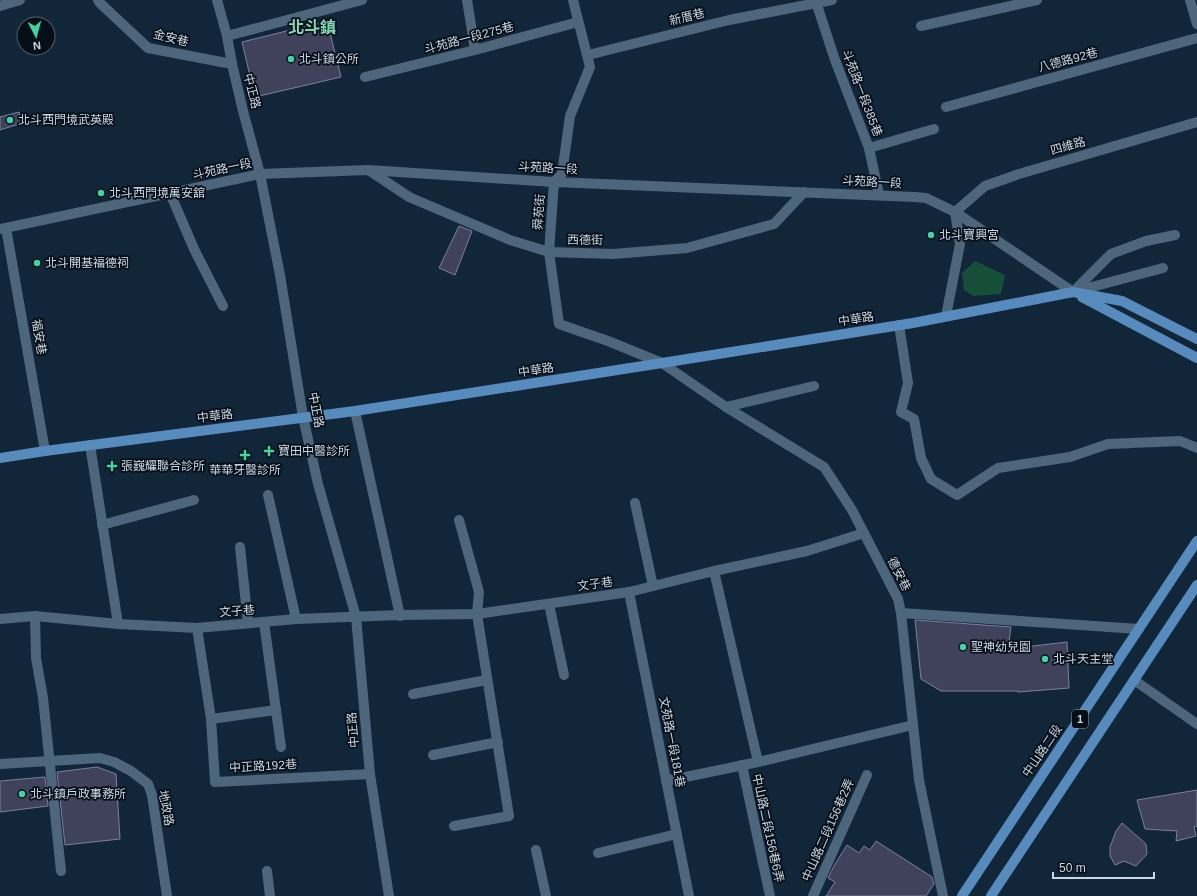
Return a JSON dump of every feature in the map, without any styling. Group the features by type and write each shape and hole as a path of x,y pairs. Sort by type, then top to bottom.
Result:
{"main road":[{"name":"中華路","path":"0,458 355,411 899,325 1073,292"},
{"name":"斗苑路一段","path":"1073,292 1122,301 1197,339"},
{"name":"斗苑路一段","path":"1073,292 1197,358"},
{"name":"中山路二段","path":"962,896 1197,541"},
{"name":"1","path":"991,896 1197,585"}],"street":[{"path":"4,3 20,0"},
{"name":"金安巷","path":"98,0 148,48 232,64"},
{"name":"中正路","path":"217,0 260,174 280,275 303,418 318,484 356,617 370,774 389,896"},
{"path":"227,36 362,0"},
{"path":"467,0 474,50"},
{"name":"舜苑街","path":"573,0 590,66 570,116 562,174 554,182 549,252 559,324 608,341 662,363"},
{"name":"新厝巷","path":"588,55 729,20 832,0"},
{"path":"921,26 1037,0"},
{"path":"1190,0 1197,24"},
{"name":"斗苑路一段385巷","path":"816,2 835,60 869,148 879,195"},
{"name":"斗苑路一段275巷","path":"366,77 578,22"},
{"name":"八德路92巷","path":"946,107 1197,38"},
{"name":"四維路","path":"955,212 985,186 1019,174 1197,122"},
{"path":"869,148 934,129"},
{"name":"斗苑路一段","path":"3,228 260,174 368,170 554,182 879,195 926,198 955,212 1073,292"},
{"name":"西德街","path":"368,170 409,197 510,240 549,252 613,254 687,248 774,224 804,192"},
{"path":"170,193 194,249 223,306"},
{"path":"946,316 960,244 955,212"},
{"name":"福安巷","path":"3,228 45,451"},
{"path":"1073,292 1111,254 1146,241 1175,235"},
{"path":"1073,292 1163,268"},
{"path":"899,325 908,383 901,412 914,419 921,458 931,479 957,495 998,468 1070,457 1108,444 1180,441 1197,448"},
{"name":"德安巷","path":"662,363 726,407 824,467 852,510 898,599 901,613 919,780 943,896"},
{"path":"726,407 814,386"},
{"path":"355,411 400,615"},
{"path":"90,445 118,624"},
{"path":"268,495 296,620"},
{"path":"102,525 194,500"},
{"path":"635,503 653,586"},
{"path":"454,826 509,816 477,614 479,592 460,520"},
{"name":"文子巷","path":"0,619 35,616 118,624 197,628 248,623 356,617 477,614 629,592 714,571 808,551 864,533"},
{"path":"240,547 248,623"},
{"path":"714,571 758,762"},
{"name":"文苑路一段181巷","path":"629,592 689,896"},
{"path":"549,604 564,675"},
{"path":"901,613 1139,629"},
{"path":"35,616 36,658 43,698 61,871"},
{"path":"264,622 281,746"},
{"name":"中正路192巷","path":"197,628 211,719 215,782 370,774"},
{"path":"413,694 487,680"},
{"path":"1134,680 1197,724"},
{"path":"211,719 276,710"},
{"path":"666,781 758,762 913,725"},
{"path":"433,755 498,742"},
{"name":"地政路","path":"0,764 100,758 114,762 131,771 148,784 152,795 167,896"},
{"name":"中山路二段156巷6弄","path":"742,765 770,896"},
{"name":"中山路二段156巷2弄","path":"813,896 867,775"},
{"path":"598,853 677,834"},
{"path":"536,850 546,896"},
{"path":"267,872 270,896"}],"green space":[{"path":"975,261 1005,275 1001,294 973,296 964,290 962,273"}],"building":[{"name":"北斗鎮公所","path":"327,21 341,77 255,97 242,42"},
{"name":"北斗西門境武英殿","path":"19,112 22,123 0,130 0,117"},
{"path":"459,226 472,231 455,275 439,268"},
{"name":"聖神幼兒園","path":"915,620 1011,627 1008,649 1067,642 1069,688 1018,692 941,691 921,679"},
{"path":"97,767 116,774 120,839 65,845 57,772"},
{"name":"北斗鎮戶政事務所","path":"45,777 48,806 0,812 0,781"},
{"path":"1197,790 1197,826 1194,827 1196,836 1176,841 1177,831 1145,829 1137,800"},
{"path":"1122,823 1146,844 1147,854 1136,866 1124,861 1115,865 1110,856 1110,847 1116,831"},
{"path":"876,841 932,877 934,884 926,896 826,896 835,882 828,878 847,845 859,853 864,846 870,850"}],"place":[{"name":"北斗鎮公所","path":"291,59"},
{"name":"北斗西門境武英殿","path":"10,120"},
{"name":"北斗西門境萬安舘","path":"101,193"},
{"name":"北斗寶興宮","path":"931,235"},
{"name":"北斗開基福德祠","path":"37,263"},
{"name":"寶田中醫診所","path":"269,451"},
{"name":"華華牙醫診所","path":"245,455"},
{"name":"張巍耀聯合診所","path":"112,466"},
{"name":"聖神幼兒園","path":"963,647"},
{"name":"北斗天主堂","path":"1045,659"},
{"name":"北斗鎮戶政事務所","path":"22,794"}],"district":[{"name":"北斗鎮","path":"312,27"}]}
